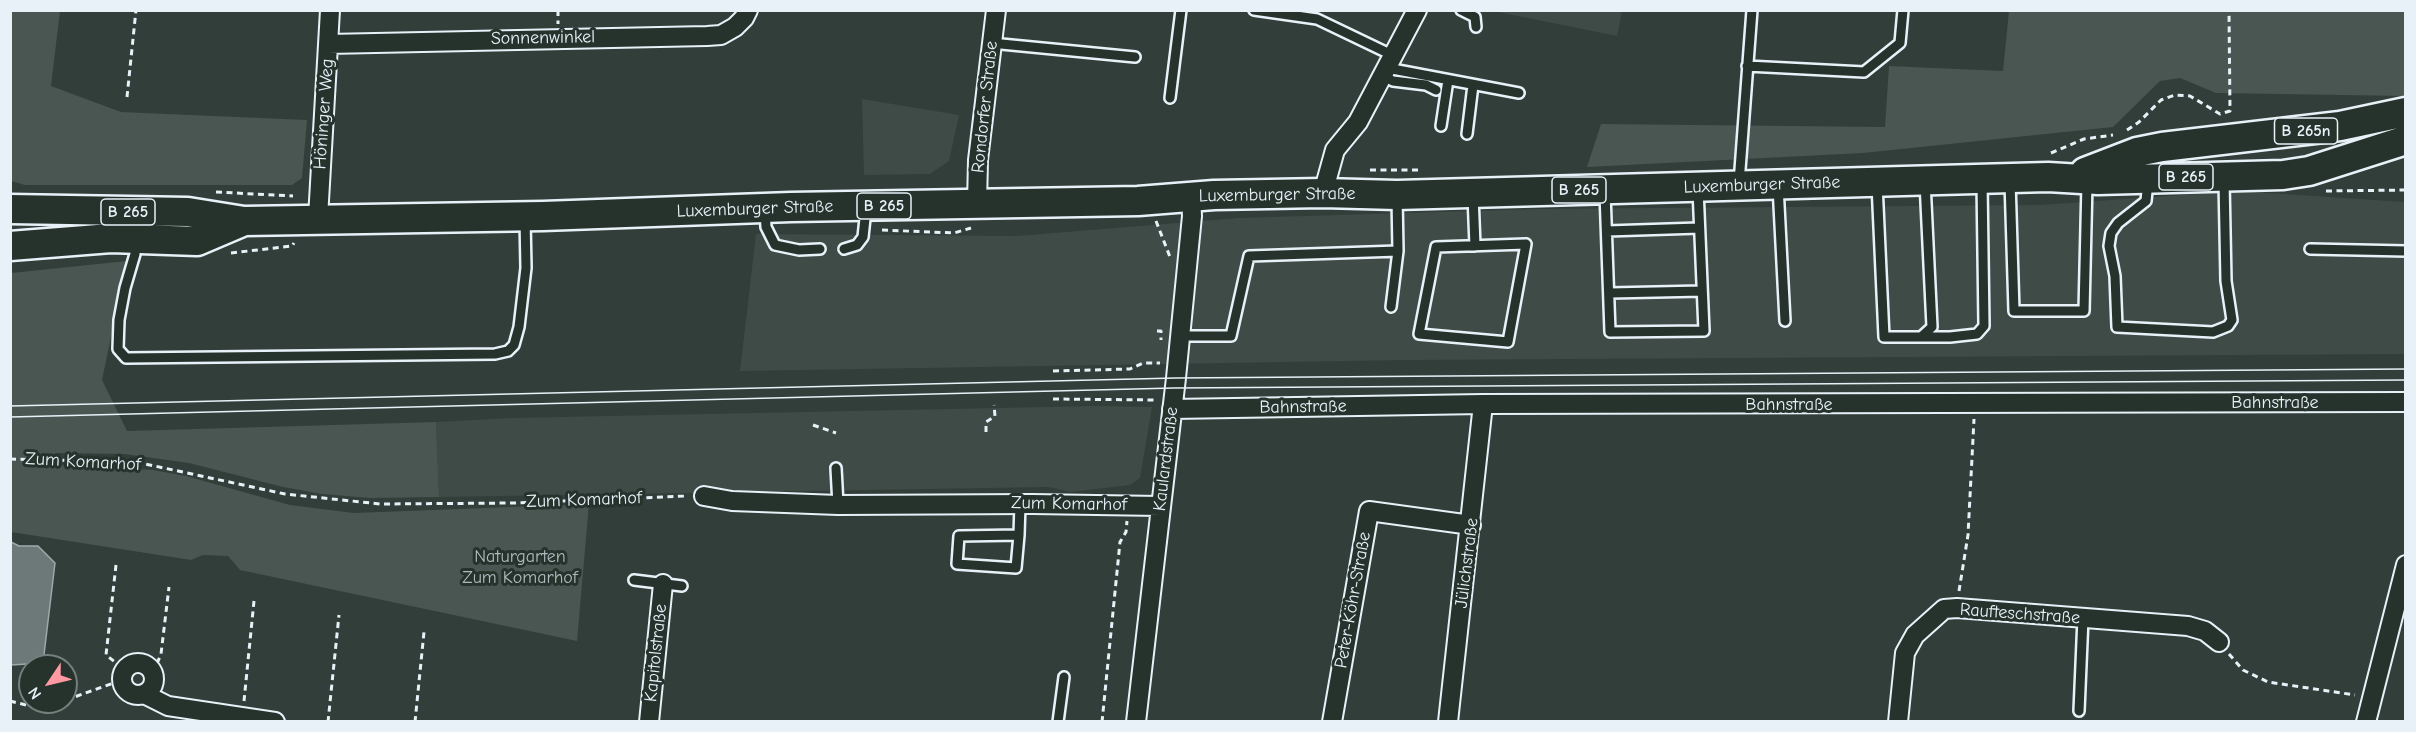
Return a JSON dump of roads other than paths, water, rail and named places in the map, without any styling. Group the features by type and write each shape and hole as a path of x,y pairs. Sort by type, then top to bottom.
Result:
{"main road":[{"name":"B 265n","path":"2066,178 2137,152 2162,147 2340,126 2406,112"},
{"name":"B 265n","path":"2309,171 2406,140"},
{"name":"Luxemburger Straße","path":"10,209 188,212 244,221 318,218 525,217 765,208 1138,201 1191,196 1323,193 1397,195 1925,180 2224,177 2283,175 2309,171"},
{"name":"Luxemburger Straße","path":"10,246 71,239 197,241 244,221"}],"street":[{"name":"Höninger Weg","path":"318,218 330,10"},
{"name":"Sonnenwinkel","path":"328,44 714,35 735,27 748,10"},
{"name":"Rondorfer Straße","path":"977,204 978,160 996,10"},
{"path":"1323,193 1335,150 1358,122 1417,10"},
{"name":"Kaulardstraße","path":"1136,722 1160,506 1164,404 1180,336 1192,216 1191,196"},
{"name":"Bahnstraße","path":"1164,404 1975,405 2406,402"},
{"name":"Jülichstraße","path":"1448,722 1472,525 1483,404"},
{"name":"Zum Komarhof","path":"704,496 732,501 837,505 1160,506"},
{"name":"Peter-Köhr-Straße","path":"1332,722 1369,510 1472,525"},
{"path":"2366,722 2406,565"},
{"name":"Kapitolstraße","path":"649,722 663,584"},
{"name":"Raufteschstraße","path":"1898,722 1905,653 1915,635 1944,609 1957,608 2188,626 2205,631 2219,642"},
{"path":"144,694 152,687 153,673 147,666 138,663 123,675 129,692 144,694 168,706 275,722"}],"lane":[{"path":"1170,98 1181,10"},
{"path":"1254,10 1317,19 1388,66 1519,93"},
{"path":"1461,10 1475,17 1476,27"},
{"path":"1739,185 1752,10"},
{"path":"1747,66 1864,72 1900,43 1903,10"},
{"path":"992,44 1135,57"},
{"path":"1388,66 1393,81 1426,85 1436,90"},
{"path":"1441,126 1448,80"},
{"path":"1467,134 1473,85"},
{"path":"2148,178 2146,201 2118,223 2111,233 2109,246 2115,276 2117,327 2213,332 2228,326 2232,320 2226,281 2224,177"},
{"path":"1996,180 2014,311 2084,311 2066,178"},
{"path":"1921,337 1932,327 1925,180"},
{"path":"1876,182 1884,337 1921,337 1977,334 1984,326 1996,180"},
{"path":"1778,184 1785,321"},
{"path":"1605,189 1610,332 1704,331 1698,186"},
{"path":"1473,193 1475,246"},
{"path":"1391,307 1398,250 1397,195"},
{"path":"844,249 857,245 863,237 867,206"},
{"path":"765,208 766,227 775,245 799,250 820,249"},
{"path":"136,240 135,254 119,320 118,349 126,358 495,354 508,351 514,345 519,327 526,268 525,217"},
{"path":"1607,231 1699,228"},
{"path":"1526,244 1508,342 1419,334 1436,247 1475,246 1526,244"},
{"path":"2310,249 2406,251"},
{"path":"1180,336 1231,336 1249,256 1398,250"},
{"path":"1610,293 1702,291"},
{"path":"836,468 837,505"},
{"path":"1019,535 959,536 957,564 1016,568 1019,535 1020,504"},
{"name":"Kapitolstraße","path":"634,580 682,586"},
{"path":"2079,711 2083,618"},
{"path":"1058,722 1064,677"}],"tram line":[{"path":"10,406 1176,378 2406,369"},
{"path":"10,417 1174,388 2406,380"}],"park label":[{"name":"Naturgarten Zum Komarhof","path":"520,567"}]}
